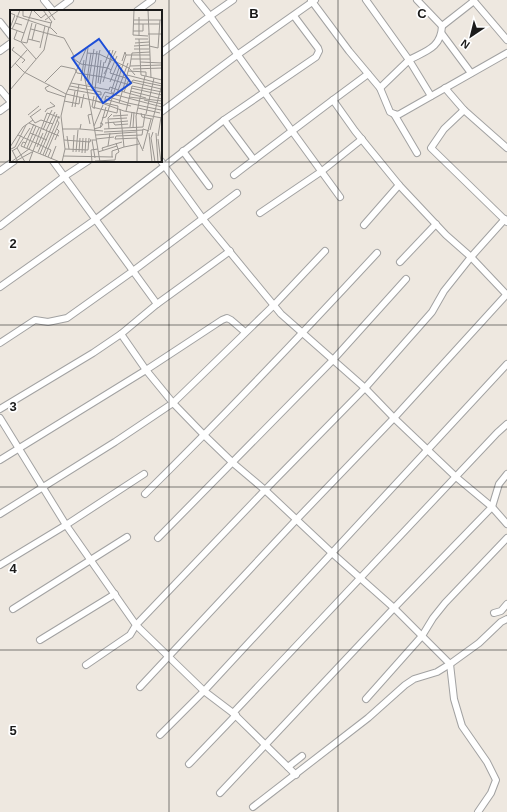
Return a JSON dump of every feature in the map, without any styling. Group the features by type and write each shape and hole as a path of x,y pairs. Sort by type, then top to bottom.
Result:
{"street":[{"path":"44,0 53,10"},
{"path":"55,10 70,0"},
{"path":"138,10 152,0"},
{"path":"197,0 340,197"},
{"path":"162,52 233,0"},
{"path":"366,0 409,60 431,96"},
{"path":"380,88 409,60 433,48 440,40 442,26 417,0"},
{"path":"442,26 474,0 507,40"},
{"path":"162,111 237,55 294,16 313,1 349,51 380,88 390,112 394,114 417,153"},
{"path":"0,287 96,218 162,163 183,151 224,120 316,57 318,54 318,48 294,16"},
{"path":"0,22 10,35"},
{"path":"442,34 471,73"},
{"path":"0,51 10,44"},
{"path":"394,114 398,115 507,53"},
{"path":"234,175 368,74"},
{"path":"445,88 464,110 506,145"},
{"path":"0,89 10,102"},
{"path":"140,687 296,520 394,418 507,295 471,257 446,235 399,185 333,100"},
{"path":"0,111 10,104"},
{"path":"86,665 130,635 136,625 365,388 432,312 444,291 471,257 506,220 431,148 444,129 464,110"},
{"path":"224,120 254,160"},
{"path":"260,213 322,171 362,139"},
{"path":"183,151 209,186"},
{"path":"0,171 13,162"},
{"path":"54,162 96,218 157,304"},
{"path":"0,226 64,176 86,162"},
{"path":"162,163 203,219 281,314 365,388 456,477 492,507 507,524"},
{"path":"364,225 399,185"},
{"path":"0,343 35,320 48,322 67,318 133,271 237,193"},
{"path":"400,262 436,224"},
{"path":"0,514 115,442 173,403 274,304 325,251"},
{"path":"0,409 121,334 157,304 230,252"},
{"path":"145,494 303,333 377,253"},
{"path":"158,538 333,360 406,279"},
{"path":"0,460 227,318 245,332"},
{"path":"121,334 146,370 173,403 204,435 394,608 450,664 454,699 462,726 487,762 496,780 491,793 478,812"},
{"path":"160,735 204,691 507,364"},
{"path":"0,418 66,525 136,625 204,691 235,714 296,775"},
{"path":"189,764 360,578 507,424"},
{"path":"0,565 66,525 144,474"},
{"path":"220,793 394,608 492,507 499,484 507,474"},
{"path":"13,609 127,537"},
{"path":"366,699 422,636 433,618 445,603 507,538"},
{"path":"40,640 115,594"},
{"path":"494,613 501,611 507,604"},
{"path":"253,808 368,718 414,679 437,672 450,664 479,643 501,622 507,619"},
{"path":"288,767 302,756"}]}
